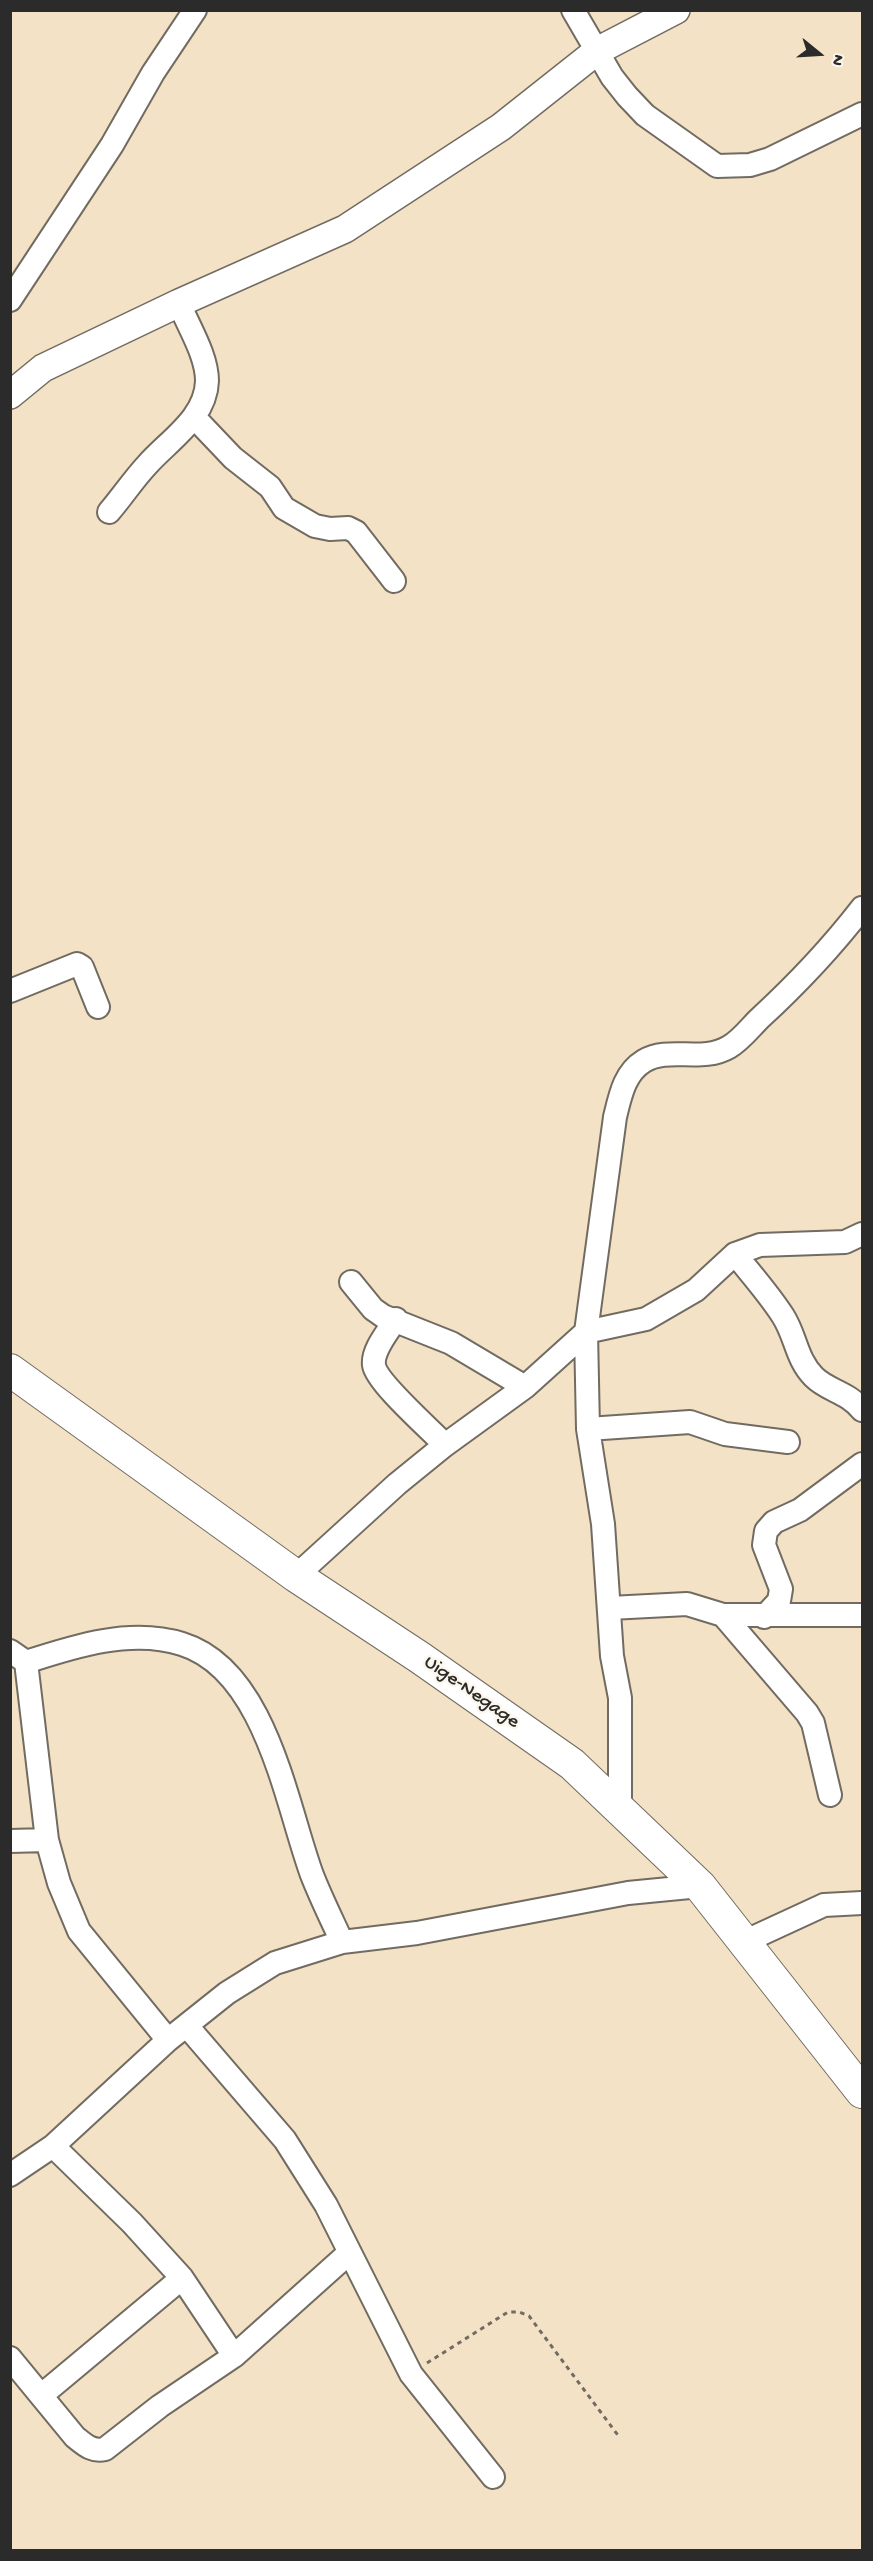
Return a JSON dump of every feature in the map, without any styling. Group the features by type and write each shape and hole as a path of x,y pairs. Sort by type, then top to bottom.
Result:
{"main road":[{"name":"Uige-Negage","path":"10,1370 296,1576 419,1657 572,1764 700,1886 746,1941 862,2092"}],"street":[{"path":"10,300 112,145 153,74 195,10"},
{"path":"573,10 612,77 645,115 717,166 750,165 770,159 862,114"},
{"path":"10,395 43,368 178,303 345,229 501,127 597,51 676,10"},
{"path":"110,512 147,465 194,417 202,402 207,381 204,364 178,303"},
{"path":"194,417 233,458 270,488 285,508 315,526 330,529 348,528 356,532 394,581"},
{"path":"621,1811 620,1698 612,1656 603,1524 588,1429 586,1332 615,1117 622,1088 632,1072 644,1061 663,1055 706,1056 729,1047 791,990 862,908"},
{"path":"10,991 77,963 82,967 98,1007"},
{"path":"296,1576 445,1445 525,1387 586,1332 646,1319 674,1305 696,1290 735,1254 760,1245 845,1242 862,1234"},
{"path":"735,1254 783,1316 791,1331 797,1353 815,1378 849,1396 862,1410"},
{"path":"351,1282 373,1310 452,1343 525,1387"},
{"path":"396,1320 377,1350 374,1365 380,1379 445,1445"},
{"path":"588,1429 690,1422 725,1434 788,1442"},
{"path":"764,1617 779,1601 781,1589 764,1545 766,1531 774,1522 800,1510 862,1464"},
{"path":"610,1608 687,1604 723,1615 764,1617 862,1615"},
{"path":"723,1615 813,1723 830,1795"},
{"path":"168,2040 79,1931 59,1883 47,1840 18,1656 81,1644 133,1638 161,1640 201,1652 230,1674 273,1751 312,1875 342,1942"},
{"path":"10,1841 47,1840"},
{"path":"10,2175 53,2146 168,2040 227,1994 275,1963 342,1942 428,1931 628,1893 700,1886"},
{"path":"746,1941 824,1905 862,1903"},
{"path":"187,2026 285,2140 326,2205 348,2253 411,2374 493,2477"},
{"path":"53,2146 132,2223 182,2278 234,2356"},
{"path":"10,2358 43,2394 75,2437 87,2448 98,2451 105,2449 160,2406 234,2356 348,2253"},
{"path":"43,2394 182,2278"}],"path":[{"path":"411,2374 508,2312 519,2312 529,2316 620,2438"}]}
